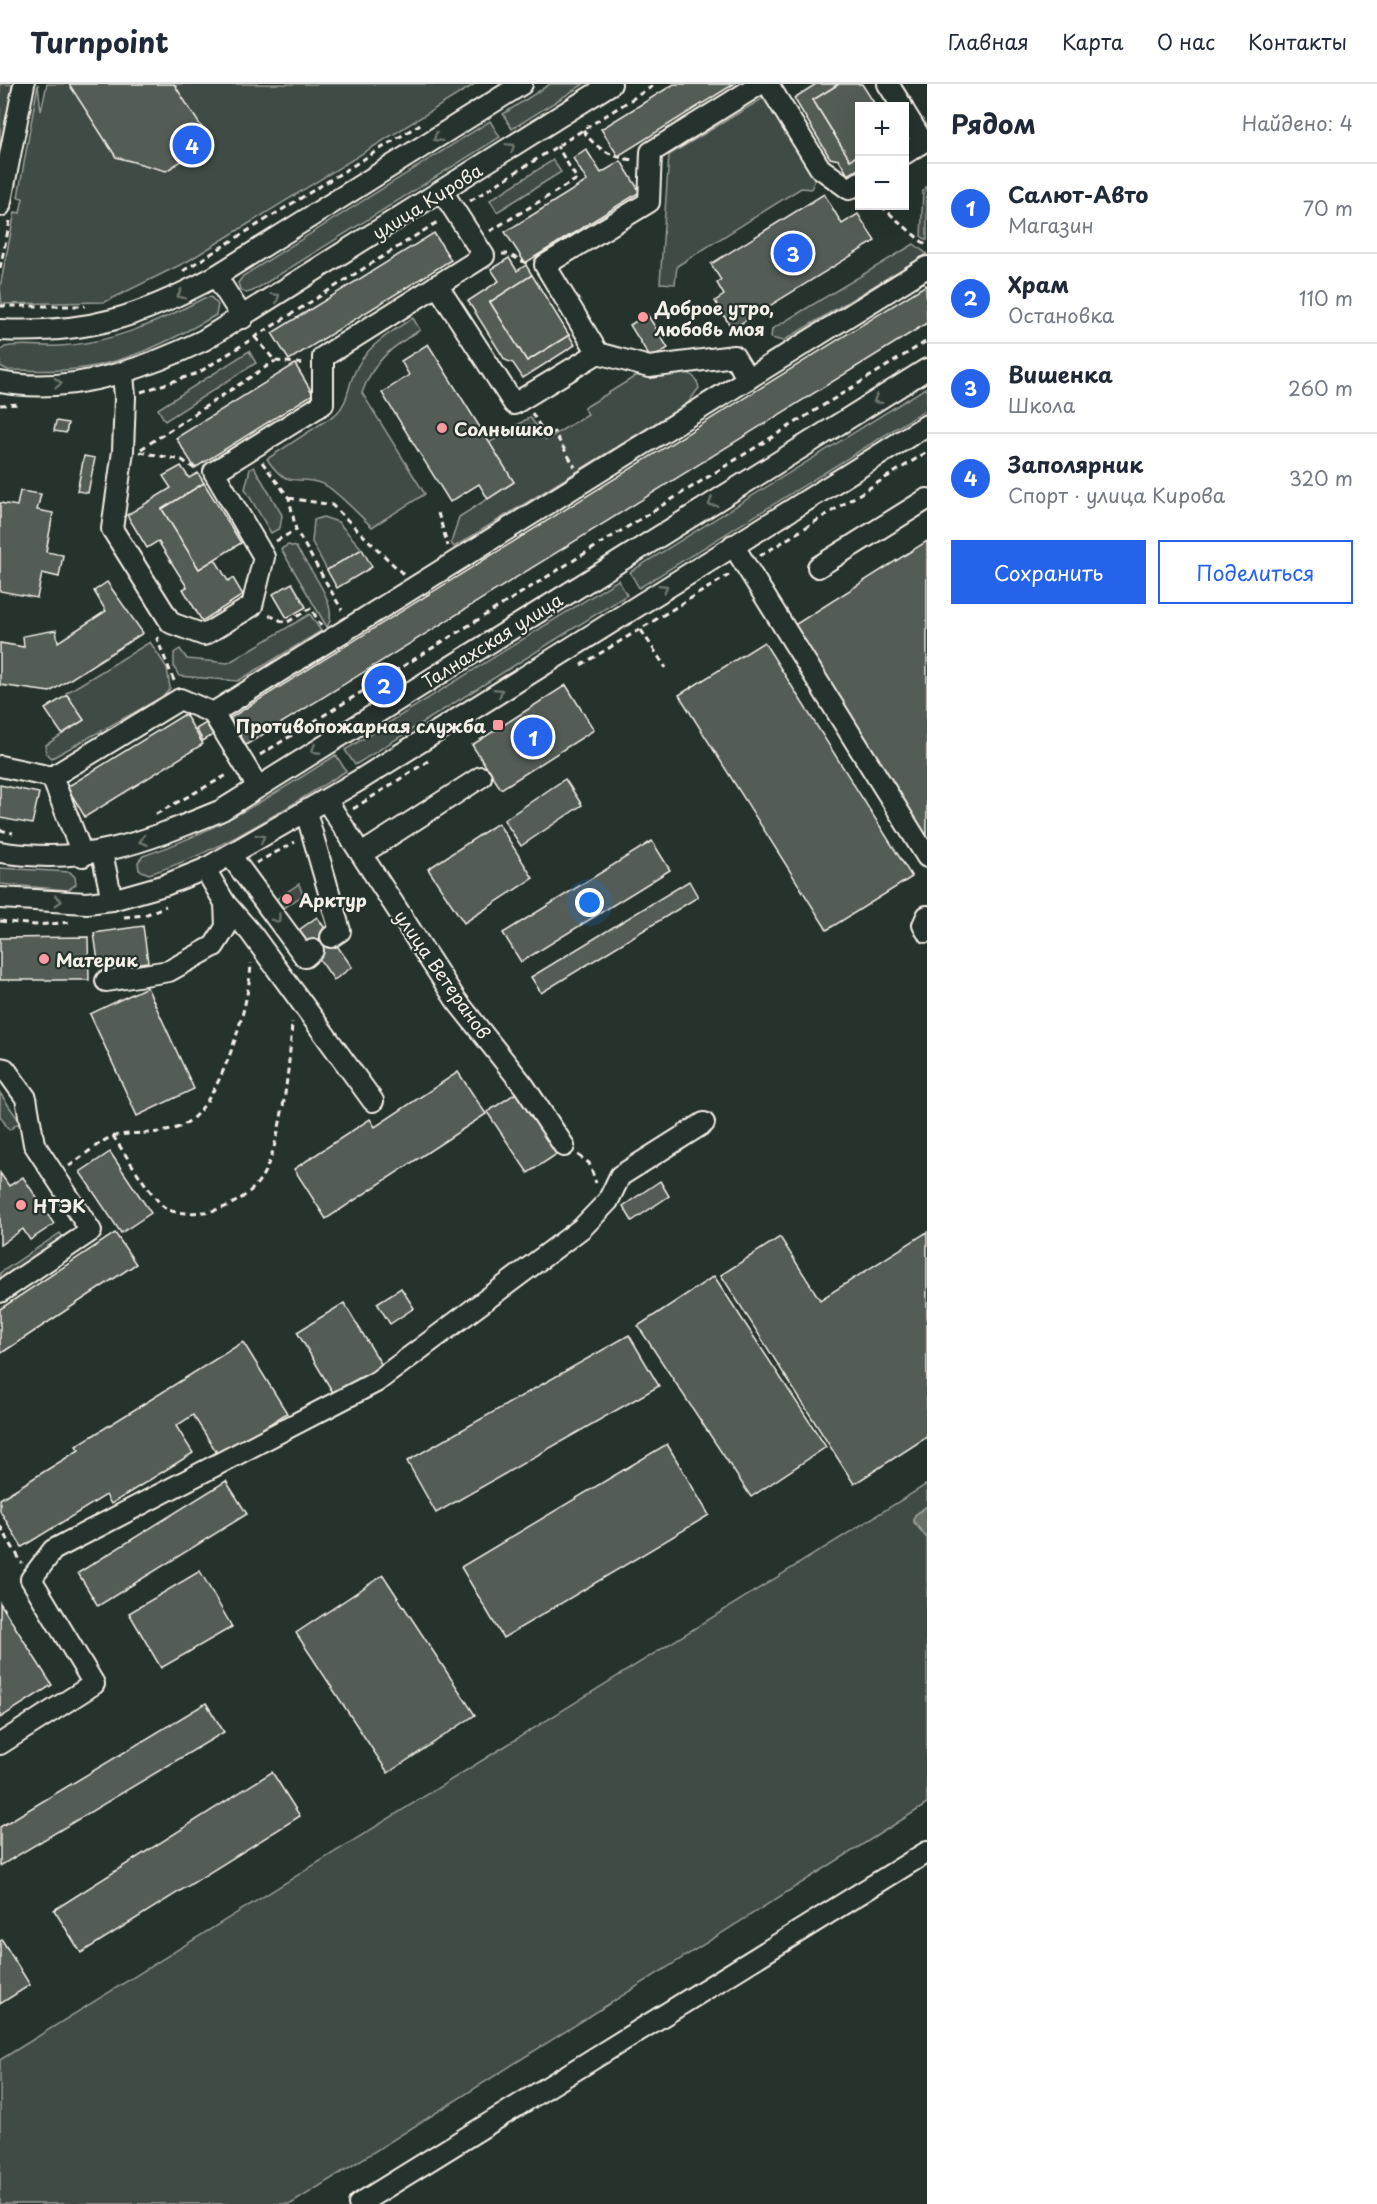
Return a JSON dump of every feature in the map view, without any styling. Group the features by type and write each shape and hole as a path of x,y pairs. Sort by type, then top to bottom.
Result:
{"street":[{"path":"0,206 24,84"},
{"path":"0,330 75,330 112,322 149,310 216,276 522,84"},
{"name":"улица Кирова","path":"0,382 31,384 80,382 123,374 166,358 243,318 611,84"},
{"path":"748,379 734,356 649,367 598,353 545,266 649,202 651,152 760,84"},
{"path":"768,84 820,168 849,189 855,185"},
{"path":"888,84 899,102"},
{"path":"909,119 923,142 909,151"},
{"path":"123,374 125,397 123,451 112,529 171,623 204,635 252,606 264,557 214,472 323,404 323,357 437,285 479,248 442,191"},
{"path":"213,713 927,267"},
{"path":"216,276 243,318"},
{"path":"437,285 514,404 598,353"},
{"name":"Талнахская улица","path":"0,852 92,854 166,833 222,810 927,369"},
{"path":"0,898 87,903 111,900 165,885 205,869 326,800 927,424"},
{"path":"818,567 927,499"},
{"path":"733,545 927,857"},
{"path":"0,766 52,777 180,699 213,713 258,787"},
{"path":"52,777 92,854 111,900"},
{"path":"363,854 481,777"},
{"name":"улица Ветеранов","path":"326,800 456,1000 524,1086 564,1146"},
{"path":"306,812 340,931 331,938"},
{"path":"230,855 305,957 314,950"},
{"path":"205,869 225,903 251,933 373,1101"},
{"path":"106,981 170,971 214,946 226,927 225,903"},
{"path":"927,916 923,925 927,932"},
{"path":"0,1068 5,1069 26,1098 34,1144 91,1231 0,1292"},
{"path":"0,1744 94,1684 31,1579 53,1550 376,1382 582,1228 608,1201 620,1176 704,1123"},
{"path":"358,2204 927,1851"}],"path":[{"path":"178,274 429,118"},
{"path":"583,130 590,142 618,159 625,159"},
{"path":"479,248 577,179 557,146"},
{"path":"886,210 927,246"},
{"path":"479,248 508,254 525,264 545,266"},
{"path":"0,306 88,306"},
{"path":"255,337 275,361"},
{"path":"153,816 245,765 927,341"},
{"path":"195,471 182,460 138,451 275,361 299,363"},
{"path":"523,398 546,436 554,432 577,471"},
{"path":"252,449 289,498 296,530 352,626"},
{"path":"289,498 332,506 416,586"},
{"path":"438,513 449,549"},
{"path":"252,606 286,623 311,608 323,629"},
{"path":"641,630 666,668"},
{"path":"157,639 171,669"},
{"path":"0,830 19,835"},
{"path":"55,1176 113,1136 150,1134 181,1127 203,1105 224,1073 250,981 251,933"},
{"path":"113,1136 164,1207 184,1214 211,1212 241,1200 262,1178 277,1134 290,1061 293,1013"},
{"path":"589,1163 598,1189"},
{"path":"0,1526 31,1579"}],"shaded area":[{"path":"0,84 13,84 0,147"},
{"path":"38,84 41,111 47,84 475,84 188,261 105,302 2,304 0,287 15,212 20,213 23,198 18,197"},
{"path":"550,84 584,84 512,129 503,114"},
{"path":"765,97 815,180 811,189 801,188 677,266 675,284 660,283 669,155"},
{"path":"490,121 500,137 253,291 246,293 240,289 238,283 243,276"},
{"path":"553,160 561,172 497,212 490,200"},
{"path":"927,186 927,240 921,236 923,191"},
{"path":"914,244 927,254 783,341 771,338 772,329"},
{"path":"211,297 218,305 216,315 143,352 104,364 64,370 8,370 0,366 0,351 5,347 60,346 98,341 135,330 204,298"},
{"path":"413,318 420,330 378,363 362,393 425,494 372,527 328,487 313,481 287,479 267,459 336,414 345,401 358,366 370,349"},
{"path":"249,351 256,363 165,421 158,409"},
{"path":"677,370 692,375 698,384 699,388 687,404 454,547 451,543 459,517 514,482 489,443 530,417 546,440 588,414 584,408 639,374"},
{"path":"927,387 927,409 639,588 630,572"},
{"path":"254,467 282,515 280,528 271,533 245,489 250,469"},
{"path":"323,517 338,522 362,549 327,570 312,542 314,520"},
{"path":"288,545 296,547 321,586 330,608 327,627 281,549"},
{"path":"618,580 627,595 355,765 345,750"},
{"path":"310,614 321,631 238,681 179,676 174,667 174,653 180,649 187,659 228,663"},
{"path":"150,642 167,668 170,688 164,696 52,758 46,753 46,745 84,720 66,693"},
{"path":"336,755 346,771 275,815 226,842 175,865 149,874 139,870 138,862 143,856 169,847 218,824"},
{"path":"0,868 70,872 75,877 76,884 68,890 0,884"},
{"path":"299,884 303,895 284,908 275,900"},
{"path":"0,1093 20,1122 9,1130 0,1116"},
{"path":"60,1233 65,1240 0,1283 0,1273"},
{"path":"927,1484 927,1506 915,1515 913,1520 927,1538 927,1804 291,2204 0,2204 0,2060"},
{"path":"927,1506 927,1538 913,1521 915,1515"}],"building":[{"path":"69,84 174,84 211,142 166,171 116,157"},
{"path":"674,84 734,84 618,156 601,129"},
{"path":"816,84 839,84 813,100 850,160 855,157 855,171 848,175 839,160 830,158 794,98"},
{"path":"839,84 862,84 873,102 855,102 855,157 850,160 813,100"},
{"path":"586,149 601,173 621,161 640,192 525,263 505,232 587,181 573,158"},
{"path":"824,194 842,224 858,214 875,241 732,329 715,301 724,295 717,283 721,280 711,264"},
{"path":"434,233 451,260 289,360 272,333"},
{"path":"509,258 517,271 526,265 532,275 490,302 527,361 569,335 575,345 523,378 513,363 505,360 468,301 499,281 491,269"},
{"path":"532,275 569,335 527,361 490,302"},
{"path":"926,285 927,323 246,745 230,718"},
{"path":"647,314 668,348 651,359 630,325"},
{"name":"Солнышко","path":"428,344 514,482 488,499 479,484 450,502 382,393 409,375 401,361"},
{"path":"295,364 313,394 195,468 176,438"},
{"path":"56,421 68,423 66,433 54,431"},
{"path":"84,456 95,458 88,493 77,491"},
{"path":"181,466 189,478 198,473 204,483 162,509 199,569 215,559 228,581 233,578 243,595 202,621 183,589 187,587 158,541 147,548 127,515 171,488 163,476"},
{"path":"204,483 241,543 199,569 162,509"},
{"path":"20,491 41,494 37,510 53,513 46,552 63,555 59,577 42,573 37,598 0,591 0,503 17,506"},
{"path":"927,541 927,840 793,626"},
{"path":"362,549 372,567 337,588 327,570"},
{"path":"107,582 143,633 50,692 0,685 0,643 24,647 23,636 56,630 58,642 106,611 94,591"},
{"path":"292,583 306,607 287,618 273,594"},
{"path":"764,642 912,877 827,930 679,695"},
{"path":"566,685 594,730 501,789 472,745"},
{"path":"67,695 84,720 62,734 45,709"},
{"path":"185,714 203,744 85,817 67,787"},
{"path":"206,723 213,735 203,741 196,729"},
{"path":"565,779 582,805 521,846 504,820"},
{"path":"0,785 39,793 32,824 0,818"},
{"path":"498,823 533,878 464,923 428,869"},
{"path":"652,841 670,870 521,962 503,933"},
{"path":"689,881 698,897 541,993 531,977"},
{"path":"317,917 352,967 334,980 299,930"},
{"path":"143,926 148,962 99,968 94,933"},
{"name":"Материк","path":"88,937 89,980 0,980 0,938"},
{"path":"147,987 194,1089 137,1116 90,1014"},
{"path":"458,1072 486,1114 326,1219 294,1169 370,1119 375,1127"},
{"path":"516,1093 557,1154 528,1173 487,1112"},
{"path":"110,1152 151,1213 121,1233 80,1172"},
{"name":"НТЭК","path":"0,1173 9,1186 23,1177 54,1224 30,1240 23,1229 0,1245"},
{"path":"660,1181 669,1196 632,1221 623,1206"},
{"path":"927,1232 927,1437 854,1484 721,1275 780,1237 820,1300"},
{"path":"115,1233 136,1264 0,1354 0,1309"},
{"path":"714,1276 826,1447 751,1497 638,1326"},
{"path":"401,1288 414,1308 390,1324 377,1303"},
{"path":"344,1303 383,1367 335,1396 297,1332"},
{"path":"629,1335 659,1386 436,1513 407,1461"},
{"path":"243,1342 287,1413 219,1456 193,1415 176,1426 193,1453 111,1504 106,1495 22,1547 0,1511 0,1499 79,1450 76,1446"},
{"path":"667,1444 709,1515 503,1638 461,1567"},
{"path":"226,1481 247,1514 98,1606 78,1573"},
{"path":"200,1571 232,1627 161,1668 129,1613"},
{"path":"383,1575 475,1715 388,1773 296,1633"},
{"path":"0,1603 52,1685 0,1718"},
{"path":"206,1703 224,1732 0,1866 0,1827"},
{"path":"272,1772 300,1816 81,1953 54,1910"},
{"path":"2,1940 30,1985 0,2004 0,1941"}],"place":[{"name":"Заполярник","path":"192,145"},
{"name":"Вишенка","path":"793,253"},
{"name":"Доброе утро, любовь моя","path":"643,317"},
{"name":"Солнышко","path":"442,428"},
{"name":"Храм","path":"384,685"},
{"name":"Противопожарная служба","path":"498,725"},
{"name":"Салют-Авто","path":"533,737"},
{"name":"Арктур","path":"287,899"},
{"name":"Материк","path":"44,959"},
{"name":"НТЭК","path":"21,1205"}]}
